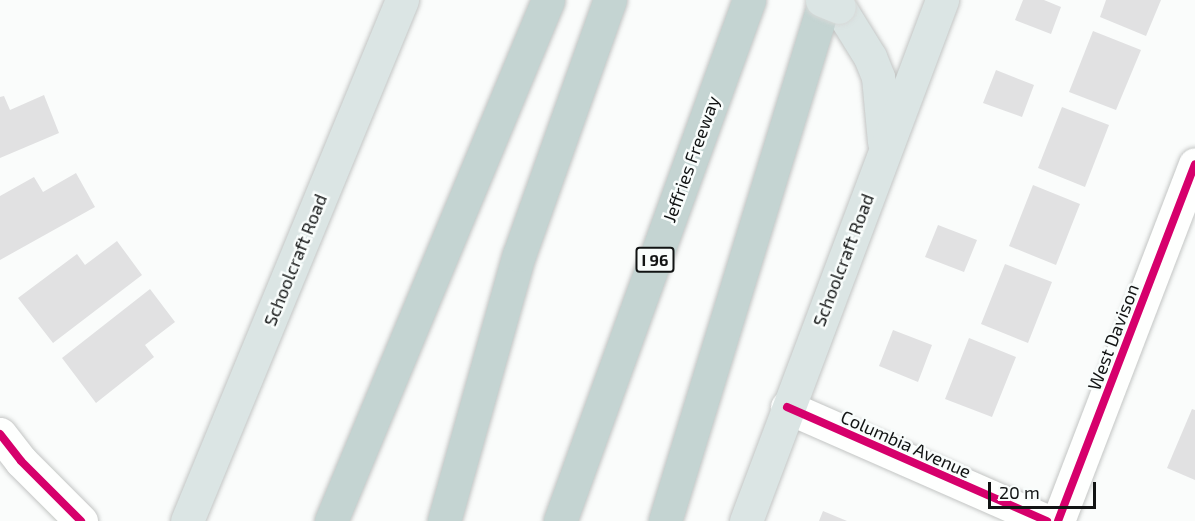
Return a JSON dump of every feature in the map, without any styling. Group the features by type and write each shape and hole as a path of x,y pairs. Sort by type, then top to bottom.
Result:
{"highway":[{"path":"331,521 548,0"},
{"path":"444,521 519,255 610,0"},
{"name":"Jeffries Freeway","path":"560,521 749,0"},
{"path":"665,521 829,2"}],"main road":[{"name":"Schoolcraft Road","path":"187,521 402,0"},
{"name":"Schoolcraft Road","path":"747,521 787,407 942,0"},
{"path":"829,2 870,57 878,77 885,149"}],"street":[{"name":"West Davison","path":"1058,521 1195,164"},
{"name":"Columbia Avenue","path":"787,407 1047,521"},
{"path":"0,434 21,461 81,521"}],"building":[{"path":"1023,0 1044,0 1061,7 1051,34 1015,20"},
{"path":"1106,0 1161,0 1146,36 1100,17"},
{"path":"1093,31 1141,50 1116,110 1069,92"},
{"path":"996,70 1034,85 1022,117 983,103"},
{"path":"44,95 59,133 0,158 0,97 4,96 10,110"},
{"path":"1062,107 1109,125 1085,187 1038,168"},
{"path":"76,173 95,207 0,260 0,196 34,177 43,192"},
{"path":"1033,185 1080,204 1056,265 1009,246"},
{"path":"938,225 977,240 964,272 925,257"},
{"path":"117,241 142,275 53,343 18,298 77,254 85,265"},
{"path":"1005,264 1052,282 1028,343 981,324"},
{"path":"150,289 175,322 145,345 154,357 96,403 62,358"},
{"path":"893,330 932,345 918,382 879,366"},
{"path":"969,338 1016,357 992,417 945,399"},
{"path":"1192,409 1195,410 1195,480 1167,468"},
{"path":"823,511 847,521 819,521"}],"cycle path":[{"path":"1058,521 1195,164"},
{"path":"787,407 1047,521"},
{"path":"0,434 21,461 81,521"}]}
